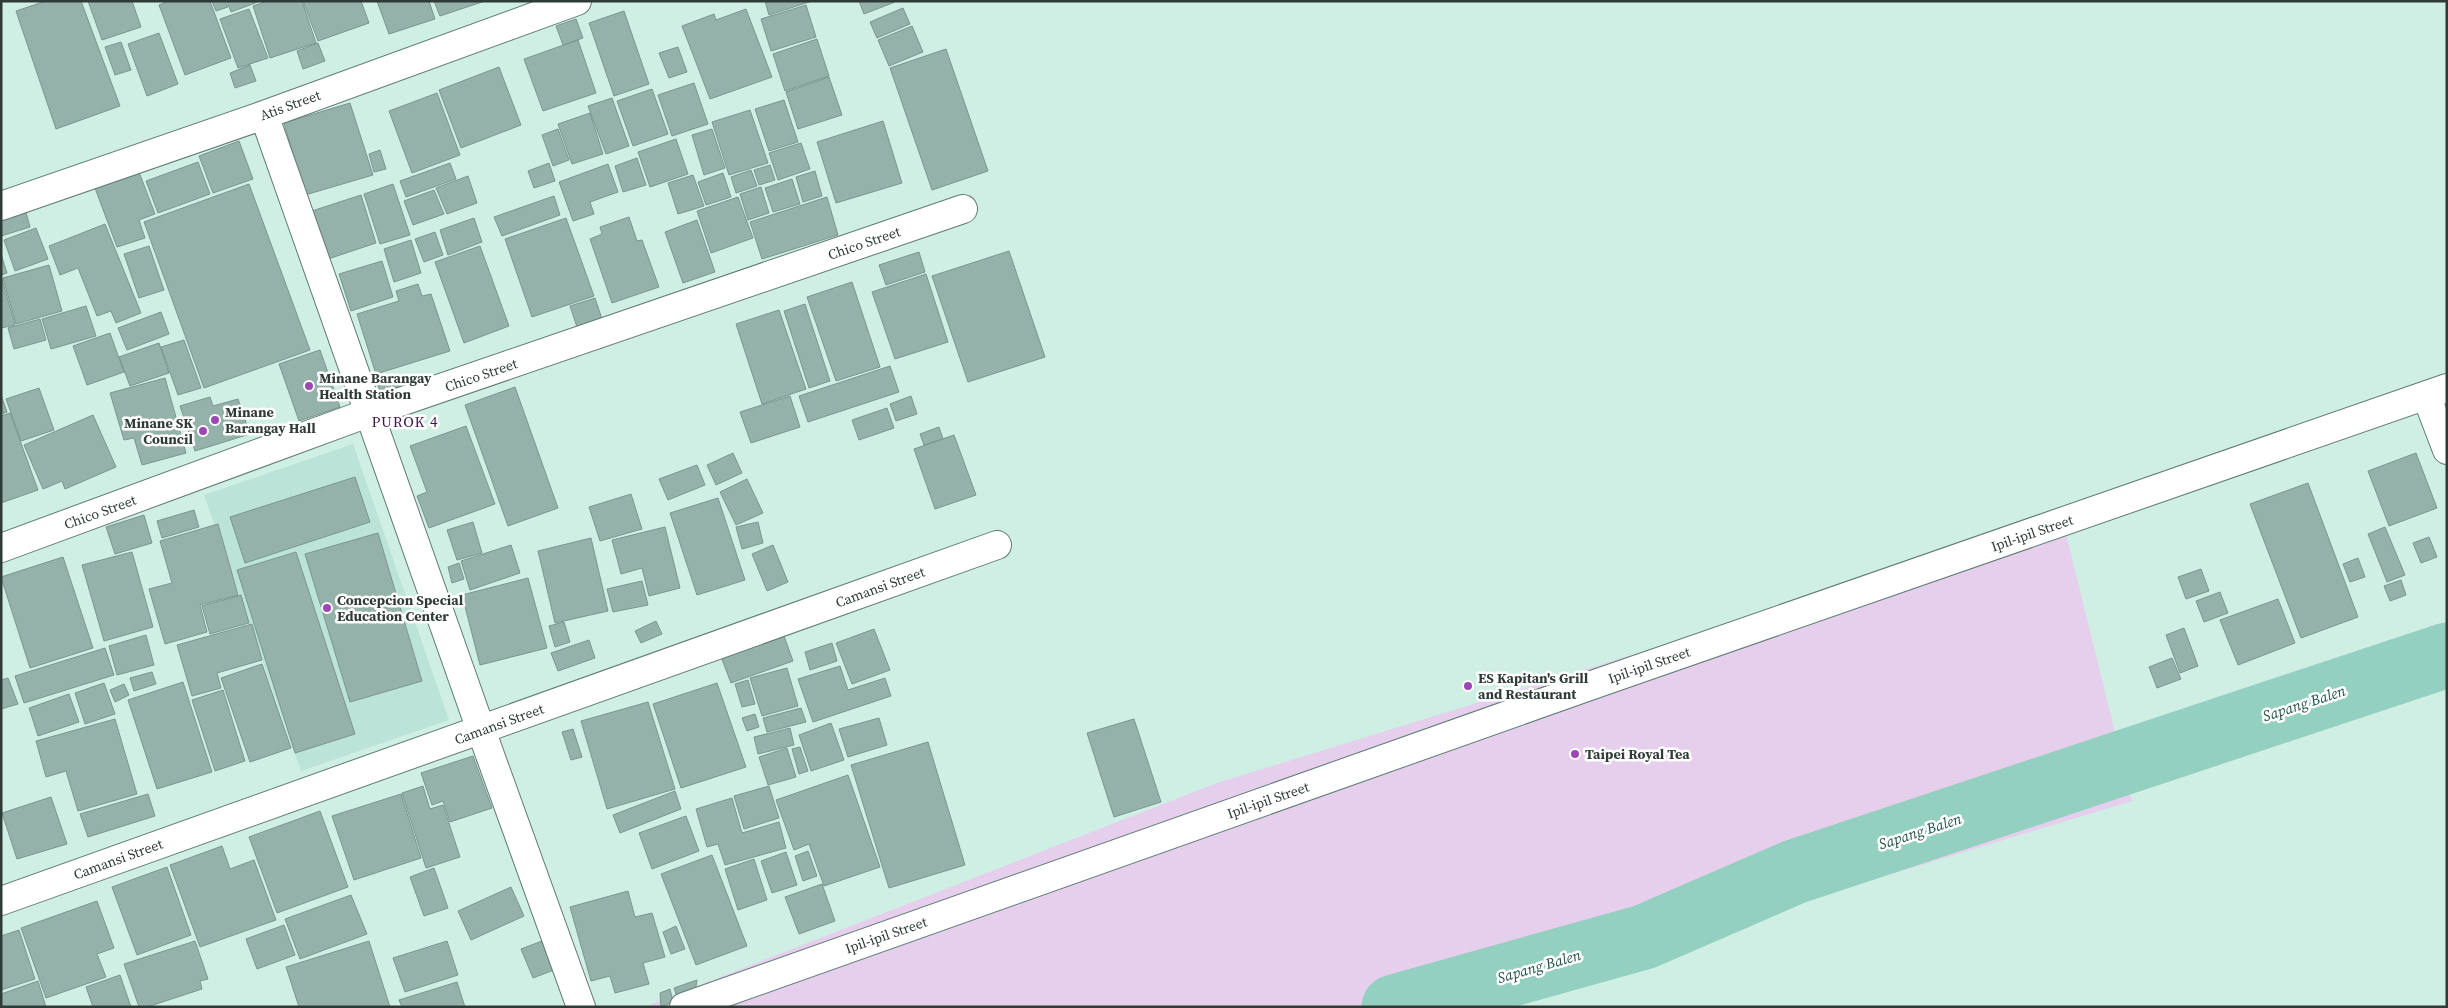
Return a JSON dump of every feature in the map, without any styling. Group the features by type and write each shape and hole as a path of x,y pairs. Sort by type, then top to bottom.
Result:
{"street":[{"name":"Atis Street","path":"1,206 264,115 577,1"},
{"path":"264,115 368,413 581,1007"},
{"name":"Chico Street","path":"1,548 368,413 963,209"},
{"path":"2436,392 2447,450"},
{"name":"Ipil-ipil Street","path":"684,1007 1598,683 2436,392"},
{"name":"Camansi Street","path":"1,901 997,545"}],"shaded area":[{"name":"Concepcion Special Education Center","path":"353,444 449,720 301,771 204,495"},
{"path":"2063,522 2132,801 1453,1007 644,1007 1217,783"}],"building":[{"path":"46,1 81,1 120,106 56,129 16,11"},
{"path":"88,1 132,1 141,27 102,40"},
{"path":"168,1 210,1 231,58 185,75 159,5"},
{"path":"212,1 225,1 228,7 216,11"},
{"path":"227,1 258,1 258,2 231,12"},
{"path":"267,1 302,1 316,43 270,58 253,6"},
{"path":"303,1 361,1 369,23 318,41"},
{"path":"377,1 429,1 435,19 389,34"},
{"path":"434,1 485,1 440,16"},
{"path":"765,1 812,1 769,15"},
{"path":"859,1 895,1 895,2 864,14"},
{"path":"806,5 816,37 771,51 761,19"},
{"path":"903,8 910,24 877,38 870,22"},
{"path":"249,9 268,58 238,68 220,19"},
{"path":"746,9 772,77 710,99 682,26 714,14 716,20"},
{"path":"624,11 649,84 614,96 589,23"},
{"path":"576,19 583,38 563,45 556,26"},
{"path":"912,26 923,52 889,66 878,40"},
{"path":"159,33 178,84 147,96 128,44"},
{"path":"817,39 829,76 785,91 773,54"},
{"path":"578,40 596,93 543,111 524,59"},
{"path":"121,42 131,70 115,75 105,47"},
{"path":"318,43 325,61 303,69 297,51"},
{"path":"678,47 687,72 669,78 659,53"},
{"path":"946,49 988,171 932,190 890,68"},
{"path":"250,65 256,81 235,88 230,73"},
{"path":"499,67 521,125 461,148 439,90"},
{"path":"829,77 842,115 798,129 786,92"},
{"path":"694,83 708,124 672,136 658,95"},
{"path":"652,89 668,134 633,146 617,101"},
{"path":"437,93 460,155 412,173 389,111"},
{"path":"612,98 629,146 606,154 588,106"},
{"path":"784,100 798,142 769,151 755,109"},
{"path":"350,103 373,175 305,195 284,123"},
{"path":"750,110 768,163 729,175 712,122"},
{"path":"590,113 603,154 572,164 558,124"},
{"path":"883,121 902,183 836,203 817,142"},
{"path":"558,129 569,160 553,166 542,135"},
{"path":"712,129 725,168 704,175 692,135"},
{"path":"676,139 688,174 650,187 638,152"},
{"path":"239,141 253,179 213,193 199,156"},
{"path":"801,143 810,169 778,180 769,153"},
{"path":"380,150 386,169 374,172 369,154"},
{"path":"637,158 646,185 623,192 615,166"},
{"path":"198,162 210,194 158,213 146,181"},
{"path":"450,163 456,179 406,197 400,181"},
{"path":"549,163 555,181 534,188 528,171"},
{"path":"608,164 618,192 590,202 594,214 573,221 559,182"},
{"path":"770,165 775,180 759,185 754,170"},
{"path":"751,170 757,186 736,193 731,177"},
{"path":"815,171 822,196 803,202 796,177"},
{"path":"139,172 155,214 139,220 145,238 117,247 95,188"},
{"path":"723,173 731,197 706,205 698,182"},
{"path":"693,175 704,206 678,214 668,183"},
{"path":"468,176 477,203 447,214 436,188"},
{"path":"792,179 800,204 773,212 765,188"},
{"path":"249,184 310,350 204,388 144,222"},
{"path":"393,184 410,235 380,244 364,194"},
{"path":"761,187 769,213 748,220 740,194"},
{"path":"434,190 444,214 413,225 404,201"},
{"path":"361,195 376,243 328,259 312,211"},
{"path":"554,196 560,215 502,236 494,217"},
{"path":"738,197 753,238 711,253 697,211"},
{"path":"827,197 838,235 762,259 750,222"},
{"path":"25,209 30,227 1,236 1,216"},
{"path":"629,217 637,241 642,240 659,287 612,303 590,239 602,234 600,227"},
{"path":"474,218 482,242 448,255 440,230"},
{"path":"566,218 594,296 532,317 505,239"},
{"path":"697,220 715,272 683,283 665,232"},
{"path":"105,224 141,313 116,323 111,311 97,316 78,268 60,275 49,246"},
{"path":"36,228 48,259 15,271 4,240"},
{"path":"435,232 443,255 424,262 415,239"},
{"path":"411,240 421,273 394,282 384,249"},
{"path":"149,246 164,290 139,298 124,254"},
{"path":"480,246 509,326 464,343 435,262"},
{"path":"1009,251 1045,357 968,382 932,276"},
{"path":"919,252 925,272 886,285 879,265"},
{"path":"1,254 7,273 1,275"},
{"path":"382,261 393,297 351,311 339,274"},
{"path":"49,265 62,311 16,324 3,278"},
{"path":"926,274 948,342 895,359 872,292"},
{"path":"1,276 15,325 1,328"},
{"path":"852,282 880,367 836,381 807,297"},
{"path":"418,284 422,296 431,294 450,351 376,374 357,314 399,301 396,291"},
{"path":"595,298 602,319 577,327 570,306"},
{"path":"805,304 830,381 809,388 784,311"},
{"path":"86,306 96,336 51,349 42,319"},
{"path":"779,310 806,389 762,404 736,324"},
{"path":"161,312 169,334 127,350 118,328"},
{"path":"40,319 46,340 14,349 8,328"},
{"path":"110,333 124,372 87,385 73,346"},
{"path":"184,340 201,388 178,395 161,347"},
{"path":"159,343 169,373 130,386 119,357"},
{"name":"Minane Barangay Health Station","path":"320,350 340,407 299,421 279,364"},
{"path":"890,366 899,392 808,422 799,396"},
{"path":"398,377 403,389 382,396 377,383"},
{"path":"165,378 186,453 142,465 134,438 124,440 110,393"},
{"path":"515,387 558,508 508,526 465,405"},
{"path":"39,388 54,430 21,441 6,399"},
{"path":"1,395 7,412 1,414"},
{"path":"790,396 800,427 751,443 740,412"},
{"path":"911,396 917,414 896,421 890,404"},
{"name":"Minane Barangay Hall","path":"210,397 213,406 238,399 250,434 195,451 180,406"},
{"path":"887,408 894,428 859,440 852,420"},
{"path":"10,413 38,490 1,503 1,416"},
{"path":"93,415 116,467 65,489 62,481 43,489 24,445"},
{"path":"466,426 495,504 429,528 417,496 427,492 410,446"},
{"path":"939,427 943,439 924,445 920,434"},
{"path":"954,435 976,495 935,509 914,449"},
{"path":"733,453 742,473 716,485 707,465"},
{"path":"2416,453 2437,508 2389,526 2368,471"},
{"path":"697,465 705,485 668,500 659,479"},
{"path":"355,477 370,522 245,563 230,517"},
{"path":"747,479 763,513 736,525 720,492"},
{"path":"2308,483 2358,617 2301,638 2250,504"},
{"path":"631,494 642,529 600,541 589,507"},
{"path":"718,498 745,580 697,595 670,513"},
{"path":"194,510 199,527 162,538 157,521"},
{"path":"144,515 152,543 115,554 106,527"},
{"path":"473,522 482,553 457,560 447,530"},
{"path":"758,522 763,543 742,549 736,527"},
{"path":"218,524 238,595 200,605 207,632 165,644 149,589 172,583 160,541"},
{"path":"665,527 680,588 649,596 642,568 621,574 612,540"},
{"path":"2385,527 2405,575 2387,582 2368,534"},
{"path":"378,533 422,681 350,702 305,554"},
{"path":"2429,537 2437,557 2421,563 2413,543"},
{"path":"591,538 608,611 555,623 538,551"},
{"path":"511,545 520,573 470,590 461,561"},
{"path":"773,545 788,582 767,591 752,554"},
{"path":"132,552 153,627 104,641 82,565"},
{"path":"296,552 355,734 295,753 237,570"},
{"path":"63,557 93,648 30,668 1,577"},
{"path":"2358,558 2365,577 2350,582 2343,564"},
{"path":"459,563 464,579 452,583 448,567"},
{"path":"2201,569 2209,591 2186,599 2178,577"},
{"path":"528,578 547,648 480,665 462,595"},
{"path":"2401,580 2406,595 2390,601 2384,586"},
{"path":"642,581 648,605 613,612 607,589"},
{"path":"2220,592 2228,613 2204,622 2196,601"},
{"path":"241,595 249,623 210,634 202,606"},
{"path":"2278,599 2295,643 2238,665 2220,620"},
{"path":"656,621 662,634 641,643 635,631"},
{"path":"564,622 570,642 555,647 549,626"},
{"path":"252,624 262,660 217,673 221,688 192,696 177,645"},
{"path":"2184,628 2198,666 2180,673 2166,635"},
{"path":"874,629 890,670 852,684 836,643"},
{"path":"783,633 793,661 731,683 720,654"},
{"path":"146,635 154,665 117,675 109,646"},
{"path":"589,640 595,658 558,671 551,653"},
{"path":"832,643 837,661 810,670 805,652"},
{"path":"105,648 114,675 24,703 15,676"},
{"path":"2172,658 2181,679 2157,688 2149,667"},
{"path":"262,664 291,748 250,762 221,678"},
{"path":"840,666 848,690 885,678 891,696 813,722 798,679"},
{"path":"787,668 798,706 762,716 750,678"},
{"path":"152,672 156,684 134,691 130,678"},
{"path":"8,678 18,704 1,709 1,680"},
{"path":"748,680 755,704 742,707 735,684"},
{"path":"183,682 212,772 157,789 128,700"},
{"path":"104,683 115,714 85,724 75,693"},
{"path":"717,683 746,767 681,788 653,704"},
{"path":"124,684 129,695 115,702 110,690"},
{"path":"223,690 245,761 215,771 192,700"},
{"path":"69,694 79,722 38,736 29,708"},
{"path":"648,702 675,789 607,809 581,721"},
{"path":"801,708 806,722 767,732 763,718"},
{"path":"755,714 759,727 747,731 742,718"},
{"path":"879,718 887,745 848,757 839,729"},
{"path":"115,719 137,794 78,811 66,771 46,777 36,741"},
{"path":"1134,719 1161,802 1114,817 1087,733"},
{"path":"831,723 844,760 811,771 799,735"},
{"path":"790,728 794,745 758,754 754,737"},
{"path":"573,729 582,757 571,760 562,732"},
{"path":"928,742 965,865 889,888 851,765"},
{"path":"800,747 808,771 799,774 792,749"},
{"path":"787,748 796,777 768,785 759,757"},
{"path":"473,756 492,808 450,822 443,801 432,805 421,773"},
{"path":"848,775 880,867 824,886 809,844 794,850 776,800"},
{"path":"423,786 430,809 443,805 460,857 426,868 402,793"},
{"path":"769,786 779,818 744,829 734,796"},
{"path":"675,791 681,809 620,833 613,815"},
{"path":"148,794 155,816 88,837 80,814"},
{"path":"401,794 421,858 354,880 332,816"},
{"path":"51,797 67,844 17,859 2,813"},
{"path":"732,798 742,833 779,822 786,848 725,865 718,844 707,847 696,809"},
{"path":"320,811 348,887 277,913 249,837"},
{"path":"686,816 699,851 652,869 639,833"},
{"path":"222,846 230,869 254,860 276,920 200,947 170,865"},
{"path":"808,851 817,876 803,881 795,856"},
{"path":"786,852 797,885 772,893 761,861"},
{"path":"712,855 747,946 696,965 661,874"},
{"path":"754,859 767,900 738,910 725,869"},
{"path":"167,867 191,935 137,955 112,887"},
{"path":"434,868 448,908 424,916 410,877"},
{"path":"822,884 835,921 799,934 785,897"},
{"path":"511,887 524,916 471,940 458,911"},
{"path":"628,891 635,917 652,913 665,957 643,963 649,984 615,993 610,976 591,981 570,907"},
{"path":"351,895 367,934 300,959 285,919"},
{"path":"97,901 114,948 97,954 106,977 46,998 21,928"},
{"path":"284,925 295,955 257,969 246,939"},
{"path":"676,926 685,949 671,954 663,932"},
{"path":"19,930 35,979 1,990 1,936"},
{"path":"195,941 208,979 200,981 202,989 147,1007 139,1007 124,964"},
{"path":"369,941 390,1007 299,1007 286,967"},
{"path":"447,941 458,975 405,992 393,958"},
{"path":"542,941 554,970 533,978 521,949"},
{"path":"120,975 131,1007 93,1007 86,987"},
{"path":"697,980 694,998 679,1003 674,988"},
{"path":"38,981 46,1007 1,1007 1,994"},
{"path":"457,982 465,1007 402,1007 399,1000"},
{"path":"670,989 673,1002 661,1007 660,993"}],"waterway":[{"name":"Sapang Balen","path":"1394,1007 1644,937 1794,872 2447,655"}],"place":[{"name":"Minane Barangay Health Station","path":"309,386"},
{"name":"Minane Barangay Hall","path":"215,420"},
{"name":"Minane SK Council","path":"203,431"},
{"name":"Concepcion Special Education Center","path":"327,608"},
{"name":"ES Kapitan's Grill and Restaurant","path":"1468,686"},
{"name":"Taipei Royal Tea","path":"1575,754"}],"district":[{"name":"PUROK 4","path":"405,421"}]}
